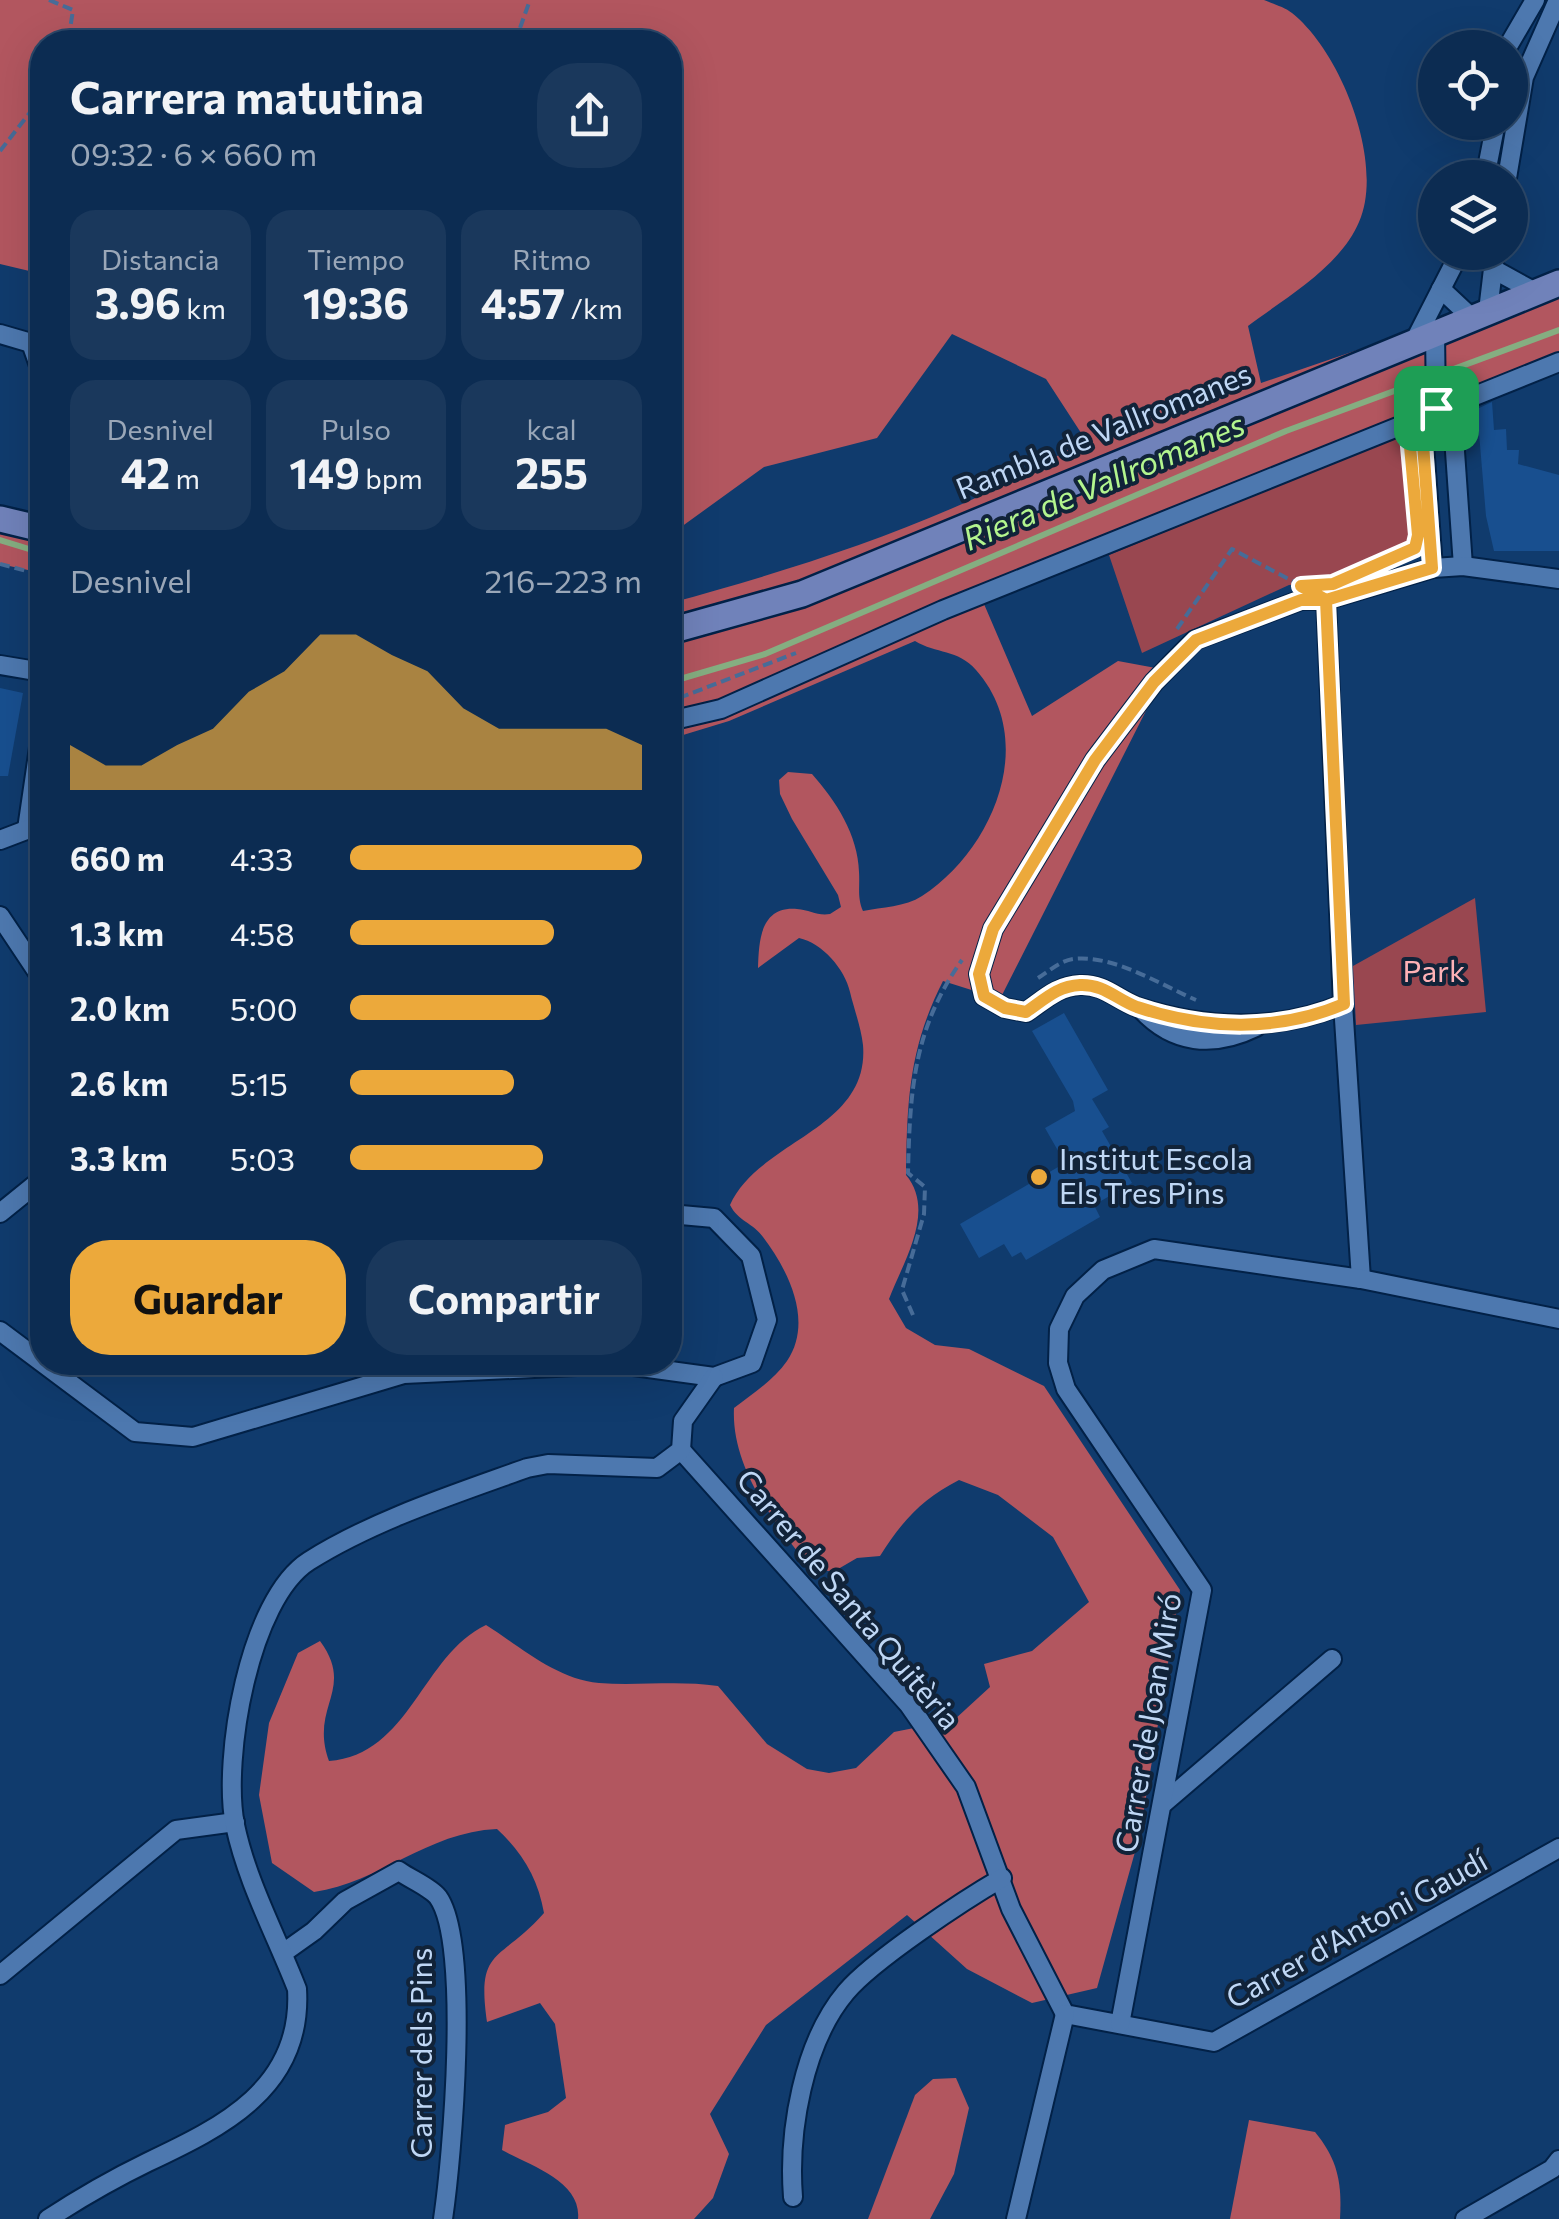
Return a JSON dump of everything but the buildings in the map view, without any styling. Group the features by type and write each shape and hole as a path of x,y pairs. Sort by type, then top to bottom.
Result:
{"street":[{"path":"1518,30 1535,0"},
{"path":"1510,160 1524,77 1558,0"},
{"path":"1451,270 1425,336 1436,408 1453,423 1463,566"},
{"path":"1441,289 1480,314 1491,270"},
{"path":"1513,270 1547,288"},
{"name":"Rambla de Vallromanes","path":"682,627 802,594 1547,288"},
{"path":"0,334 30,344"},
{"path":"682,718 721,709 943,610 1408,424 1436,408 1559,362"},
{"path":"1432,568 1422,430 1436,408"},
{"path":"0,518 30,526"},
{"path":"1261,1025 1207,1022 1140,1007 1098,985 1052,991 1026,1012 1005,1008 984,996 979,974 993,929 1095,760 1154,682 1196,640 1301,600 1326,600 1432,568 1463,566 1559,579"},
{"path":"1326,600 1344,1004 1362,1279 1559,1319"},
{"path":"0,665 30,670"},
{"path":"1,837 30,828"},
{"path":"0,916 30,961"},
{"path":"1140,1007 1160,1029 1197,1040 1220,1041 1261,1025 1344,1004"},
{"path":"0,1213 30,1189"},
{"path":"682,1215 714,1218 751,1256 766,1320 752,1364 714,1378 682,1373"},
{"name":"Carrer de Joan Miró","path":"1120,2024 1202,1590 1066,1389 1056,1346 1075,1296 1104,1270 1154,1249 1362,1279"},
{"path":"0,1331 30,1353"},
{"path":"59,1375 135,1432 192,1437 401,1375"},
{"path":"48,2219 118,2178 205,2137 254,2100 286,2048 298,2007 297,1989 255,1890 235,1822 238,1727 247,1671 288,1579 307,1562 386,1524 527,1468 548,1464 657,1468 681,1450 683,1422 714,1378"},
{"name":"Carrer de Santa Quitèria","path":"681,1450 909,1705 966,1787 1011,1909 1065,2014"},
{"path":"1164,1803 1332,1658"},
{"path":"0,1975 176,1830 235,1822"},
{"name":"Carrer d'Antoni Gaudí","path":"1120,2024 1214,2042 1559,1848"},
{"name":"Carrer dels Pins","path":"282,1953 314,1932 345,1901 400,1872 438,1897 455,1954 453,2155 443,2219"},
{"path":"793,2197 790,2169 802,2095 824,2028 839,2002 859,1980 1002,1878"},
{"path":"1016,2219 1065,2014 1120,2024"},
{"path":"1466,2219 1552,2169 1559,2160"}],"path":[{"path":"48,0 74,10 70,30"},
{"path":"519,30 530,0"},
{"path":"0,151 30,112"},
{"path":"1168,642 1232,548 1301,586 1293,588"},
{"path":"0,564 30,572"},
{"path":"912,1315 902,1290 924,1214 925,1187 908,1174 910,1081 928,1020 944,985 966,955"},
{"path":"1025,988 1070,960 1098,962 1200,1002 1207,1022"}],"green space":[{"path":"1403,434 1413,540 1402,551 1317,583 1289,585 1142,653 1109,555"},
{"name":"Park","path":"1475,898 1486,1012 1356,1025 1353,966"}],"shaded area":[{"path":"0,0 1264,0 1292,13 1310,31 1342,81 1362,140 1366,198 1359,222 1339,253 1248,326 1261,383 1559,281 1559,356 1455,392 978,590 1032,716 1118,661 1172,671 1157,689 1000,999 943,981 932,1005 912,1075 907,1122 906,1175 918,1204 918,1220 889,1299 906,1328 935,1345 969,1349 1044,1386 1180,1590 1140,1834 1097,1988 1032,2003 967,1969 907,1915 766,2025 710,2114 729,2154 713,2198 694,2219 578,2219 572,2194 563,2184 502,2150 505,2125 548,2112 566,2098 555,2024 540,2003 487,2022 484,1998 489,1967 544,1913 528,1867 514,1847 497,1829 472,1832 425,1848 360,1879 314,1892 272,1863 259,1795 269,1723 298,1653 320,1641 334,1673 324,1726 329,1761 356,1755 379,1741 397,1723 446,1658 464,1639 486,1625 540,1661 583,1680 718,1686 767,1744 807,1769 829,1773 856,1768 894,1732 954,1720 990,1687 984,1664 1032,1651 1089,1602 1053,1537 998,1495 959,1480 914,1512 880,1556 857,1558 833,1572 810,1567 757,1493 735,1430 734,1408 769,1381 787,1361 795,1346 798,1313 789,1280 772,1250 730,1205 744,1183 832,1116 849,1097 860,1074 863,1045 847,983 831,958 816,945 799,938 758,968 764,927 775,913 797,909 830,914 841,907 838,895 792,819 780,794 779,780 788,772 812,774 837,807 855,845 863,911 908,902 947,876 987,823 1005,761 1004,729 995,698 969,663 915,641 729,721 682,735 682,600 884,536 990,491 1085,439 1046,379 952,334 877,438 764,467 682,526 682,30 30,30 30,271 0,264"},
{"path":"0,510 30,518 30,570 0,564"},
{"path":"956,2078 969,2108 954,2174 930,2219 868,2219 915,2095 933,2079"},
{"path":"1249,2120 1315,2132 1337,2173 1340,2219 1230,2219"}],"waterway":[{"name":"Riera de Vallromanes","path":"682,678 765,654 1286,431 1559,330"},
{"name":"Riera de Vallromanes","path":"0,540 30,549"}],"place":[{"name":"Institut Escola Els Tres Pins","path":"1039,1177"}],"route":[{"path":"1436,408 1408,424 1418,535 1415,548 1406,556 1328,586 1301,586 1326,600 1344,1004 1276,1024 1249,1026 1133,1006 1098,985 1052,991 1026,1012 1005,1008 984,996 979,974 993,929 1095,760 1154,682 1196,640 1301,600 1326,600 1432,568 1422,430 1436,408"}]}
